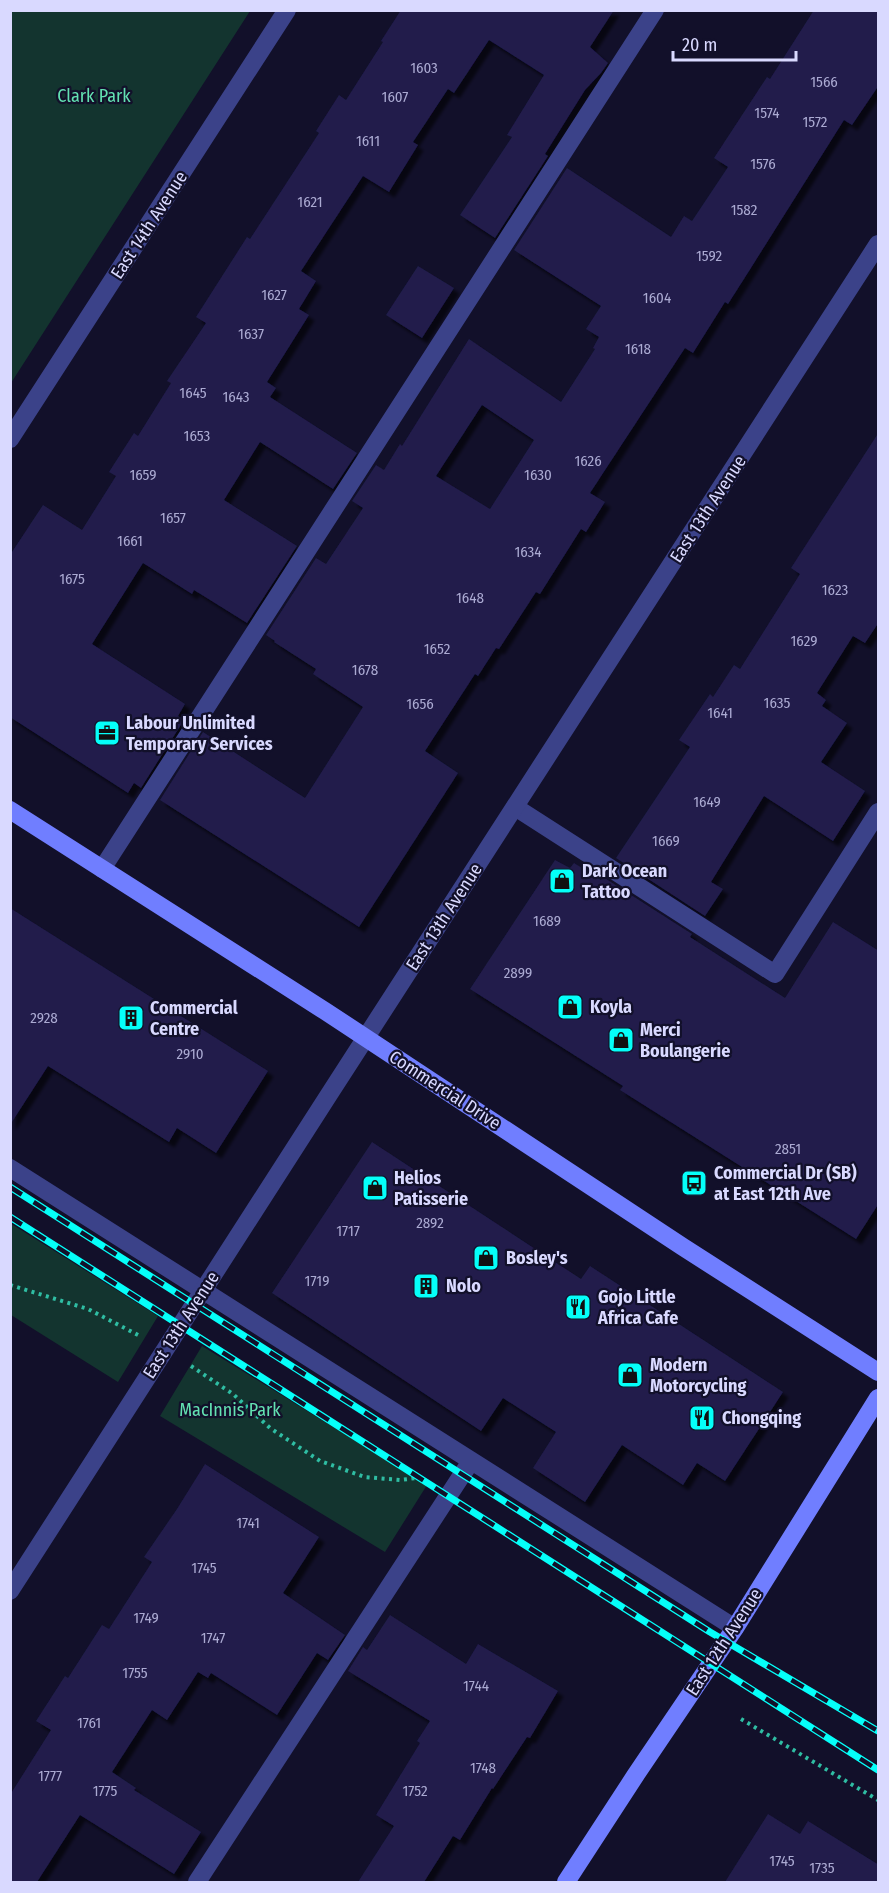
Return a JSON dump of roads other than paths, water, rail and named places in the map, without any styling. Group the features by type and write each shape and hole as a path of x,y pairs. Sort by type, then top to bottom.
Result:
{"street":[{"name":"East 14th Avenue","path":"10,440 287,10"},
{"path":"102,869 655,10"},
{"name":"East 13th Avenue","path":"10,1591 879,244"},
{"path":"515,807 775,974 879,812"},
{"name":"Commercial Drive","path":"10,810 879,1372"},
{"path":"10,1168 202,1291 467,1467 735,1628"},
{"name":"East 12th Avenue","path":"566,1882 735,1628 879,1398"},
{"path":"197,1882 467,1467"}],"railway":[{"path":"10,1187 710,1632 878,1731"},
{"path":"10,1217 878,1770"}],"place":[{"name":"Labour Unlimited Temporary Services","path":"107,733"},
{"name":"Dark Ocean Tattoo","path":"562,881"},
{"name":"Koyla","path":"570,1007"},
{"name":"Commercial Centre","path":"131,1018"},
{"name":"Merci Boulangerie","path":"621,1040"},
{"name":"Commercial Dr (SB) at East 12th Ave","path":"694,1183"},
{"name":"Helios Patisserie","path":"375,1188"},
{"name":"Bosley's","path":"486,1258"},
{"name":"Nolo","path":"426,1286"},
{"name":"Gojo Little Africa Cafe","path":"578,1307"},
{"name":"Modern Motorcycling","path":"630,1375"},
{"name":"Chongqing","path":"702,1418"}],"park label":[{"name":"Clark Park","path":"94,96"},
{"name":"MacInnis Park","path":"230,1410"}]}
